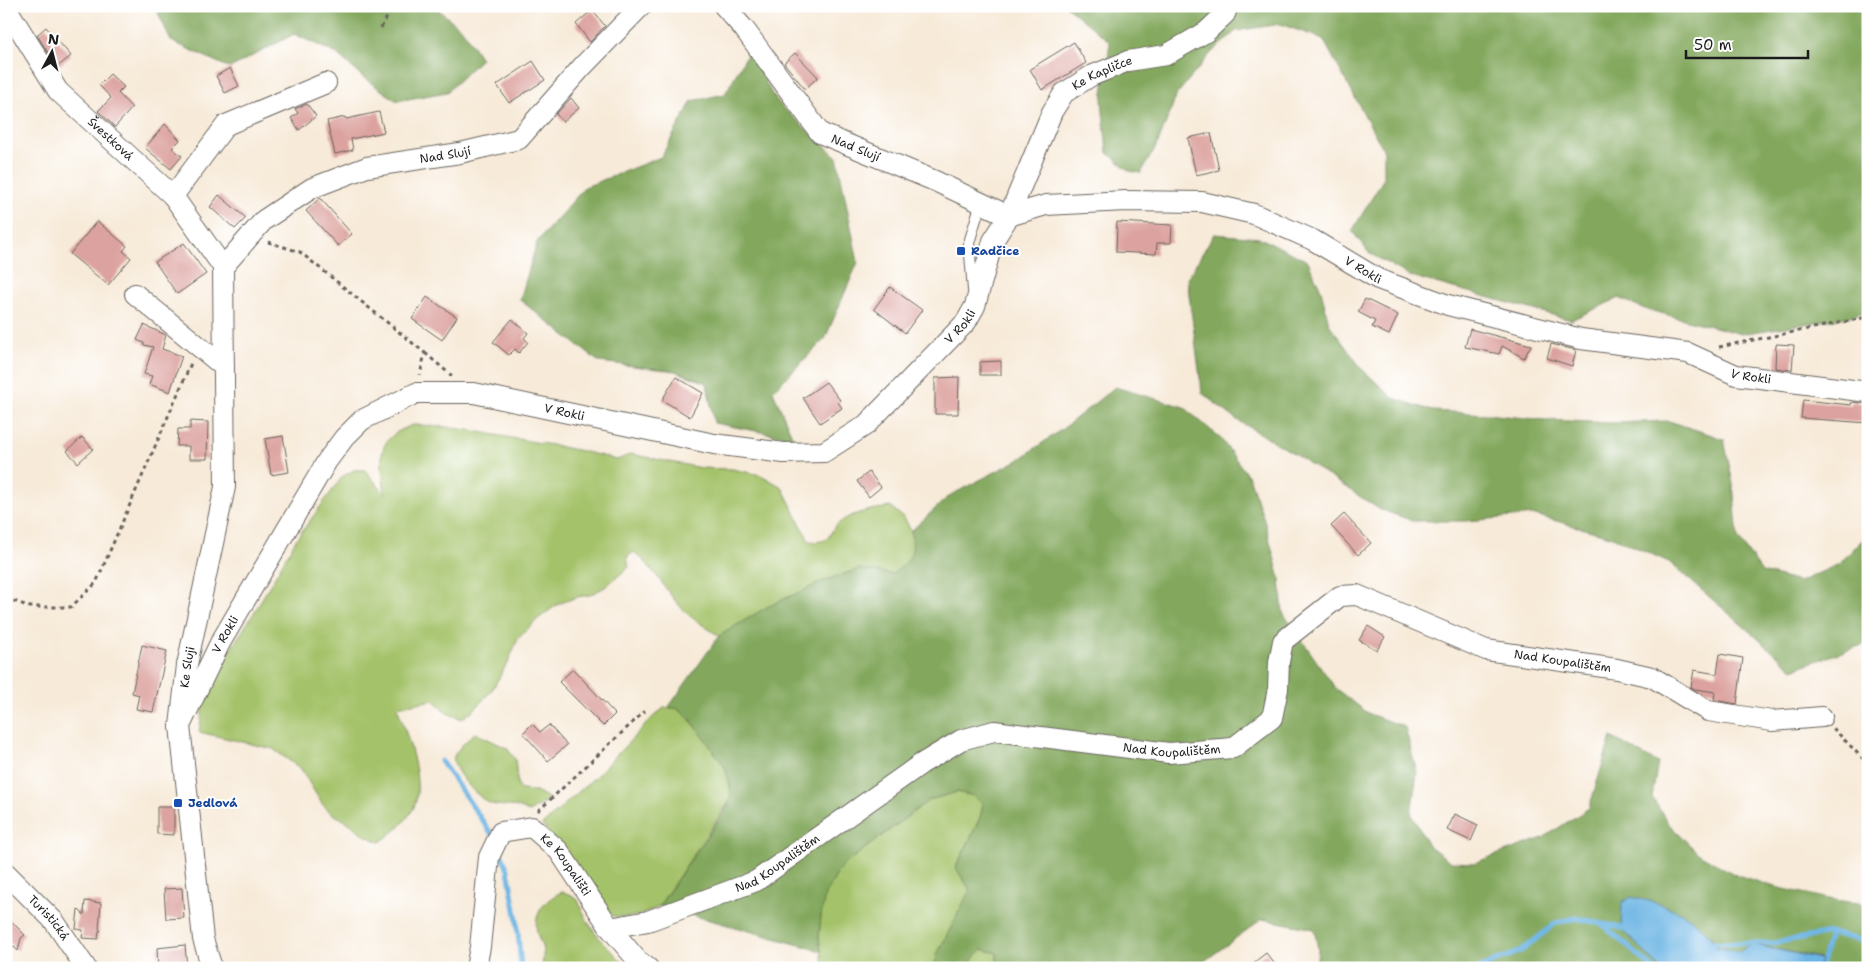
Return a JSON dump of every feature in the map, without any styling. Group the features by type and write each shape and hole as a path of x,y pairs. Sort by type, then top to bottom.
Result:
{"street":[{"name":"Švestková","path":"6,6 58,91 173,196 223,267"},
{"name":"Nad Slují","path":"223,267 264,220 312,188 367,167 460,153 519,139 582,67 641,6"},
{"name":"Nad Slují","path":"724,6 745,30 820,133 935,181 1009,216"},
{"name":"Ke Kapličce","path":"1009,216 1052,112 1064,93 1091,76 1128,61 1166,55 1206,32 1225,14 1228,6"},
{"path":"173,196 226,125 326,84"},
{"name":"V Rokli","path":"180,726 220,643 327,462 344,438 362,420 416,393 474,393 714,444 784,453 824,452 866,425 966,322 975,306 993,241 1009,216 1046,205 1126,201 1202,202 1254,214 1313,240 1378,279 1448,305 1581,339 1688,353 1736,375 1868,392"},
{"name":"Ke Sluji","path":"212,968 203,939 180,726 187,665 225,487 223,267"},
{"path":"135,294 224,366"},
{"name":"Nad Koupalištěm","path":"610,928 648,922 756,881 921,764 961,740 994,731 1169,753 1233,748 1272,718 1278,689 1279,662 1283,641 1340,596 1358,595 1486,650 1617,669 1652,677 1708,711 1772,721 1822,717"},
{"name":"Ke Koupališti","path":"520,829 532,827 559,851 610,928 638,961 648,968"},
{"path":"476,968 480,947 489,857 500,832 520,829"},
{"name":"Turistická","path":"6,873 54,921 86,968"}],"lane":[{"path":"975,306 969,244 981,202"}],"path":[{"path":"382,28 393,6"},
{"path":"274,244 300,252 425,354 416,393"},
{"path":"1716,347 1868,317"},
{"path":"6,598 30,607 71,607 96,583 194,355 204,350"},
{"path":"520,829 645,711"},
{"path":"1822,717 1868,764"}],"green space":[{"path":"155,6 434,6 463,30 481,59 447,92 397,101 364,78 337,54 294,34 230,68 171,41"},
{"path":"1066,6 1868,6 1868,311 1848,317 1741,334 1645,309 1619,298 1571,320 1410,276 1369,253 1352,231 1384,178 1384,151 1323,39 1280,24 1236,31 1212,52 1177,94 1158,143 1141,173 1129,171 1107,152 1102,101 1110,42"},
{"path":"749,51 772,94 783,108 837,157 858,262 825,339 773,391 793,438 714,423 707,383 675,371 599,362 520,300 537,242 585,187 661,157 692,101 725,94"},
{"path":"1214,234 1260,238 1308,261 1321,290 1329,324 1362,369 1393,398 1433,411 1545,420 1613,423 1669,421 1724,439 1733,484 1738,538 1762,572 1799,582 1839,564 1868,534 1868,643 1793,669 1669,562 1613,537 1535,515 1466,521 1413,521 1379,509 1295,454 1237,420 1202,393 1187,279"},
{"path":"1115,387 1184,407 1221,439 1249,477 1264,519 1280,579 1283,613 1336,689 1369,714 1405,727 1417,773 1411,813 1428,845 1451,862 1474,863 1543,838 1589,808 1611,737 1658,763 1652,797 1668,823 1699,854 1734,874 1775,887 1834,900 1868,904 1868,968 1817,968 1820,958 1752,944 1739,952 1716,947 1711,937 1658,965 1660,968 1316,968 1318,949 1314,929 1262,919 1195,968 997,968 997,953 982,949 965,968 937,968 935,964 938,953 970,890 956,868 980,818 983,805 974,796 957,792 929,800 842,866 825,894 819,938 821,951 659,906 731,799 730,785 725,767 689,717 676,708 668,708 719,636 767,607 826,580 859,569 892,574 904,565 910,556 912,551 911,531 949,496 1020,459 1065,427"},
{"path":"413,425 475,431 591,453 617,460 631,454 701,468 732,469 761,475 782,487 809,541 822,541 826,539 839,523 850,516 891,507 905,519 911,531 914,548 906,564 892,574 859,569 826,580 767,607 719,636 693,619 682,609 649,567 634,552 627,557 629,567 605,587 590,595 577,597 558,604 538,619 518,639 509,660 492,690 475,709 462,719 447,713 433,700 397,707 416,772 416,798 413,809 406,819 380,842 366,836 346,821 331,813 322,804 301,769 273,749 199,732 203,707 218,669 255,611 297,538 343,476 354,470 365,470 385,494 382,451 391,437"},
{"path":"664,708 675,708 681,711 710,745 725,768 730,783 731,799 659,906 634,916 614,916 607,914 542,825 596,776"},
{"path":"475,733 507,748 515,759 518,787 521,790 534,791 550,799 529,812 514,807 492,804 474,791 456,768 454,756 458,749"},
{"path":"957,792 975,796 983,804 980,818 956,867 970,890 938,953 935,964 937,968 824,968 819,938 821,915 825,894 842,866 929,800"},
{"path":"562,892 572,895 578,900 587,921 601,940 629,968 542,968 543,954 537,932 537,919 546,903"},
{"path":"982,949 997,953 997,968 965,968"}],"water":[{"path":"1631,897 1656,903 1680,912 1700,926 1716,947 1739,952 1752,944 1820,959 1817,968 1660,968 1621,928 1622,903"}],"building":[{"path":"592,10 605,26 590,42 576,24"},
{"path":"46,27 71,56 57,67 37,35"},
{"path":"1074,42 1086,63 1042,90 1030,69"},
{"path":"795,53 818,77 805,89 784,63"},
{"path":"533,61 545,80 509,103 497,85"},
{"path":"230,68 239,86 225,93 216,76"},
{"path":"110,74 124,87 118,93 132,108 115,127 98,111 111,98 99,85"},
{"path":"571,98 579,108 563,122 556,114"},
{"path":"307,104 316,116 299,130 291,118 298,113 295,109"},
{"path":"379,112 384,132 351,139 353,150 335,154 327,121"},
{"path":"165,124 180,140 172,148 182,156 171,169 145,148"},
{"path":"1211,133 1219,170 1196,175 1188,138"},
{"path":"219,195 246,218 235,229 210,207"},
{"path":"320,198 352,234 338,246 306,211"},
{"path":"97,221 127,246 123,251 131,258 108,285 70,254"},
{"path":"1117,222 1172,225 1171,243 1157,243 1156,254 1116,252"},
{"path":"184,243 206,274 177,294 155,262"},
{"path":"890,287 922,310 905,333 874,309"},
{"path":"427,297 457,317 442,340 412,319"},
{"path":"1365,299 1398,315 1389,335 1372,327 1375,321 1358,312"},
{"path":"512,319 528,333 524,338 528,342 519,353 515,349 509,355 493,342"},
{"path":"144,325 166,335 162,349 182,356 170,392 149,384 152,376 144,374 153,347 144,345 144,343 137,340"},
{"path":"1470,329 1531,345 1524,358 1502,346 1499,354 1465,347"},
{"path":"1551,344 1576,350 1572,366 1547,358"},
{"path":"1776,344 1794,345 1792,370 1775,368"},
{"path":"1001,361 1001,375 980,375 980,362"},
{"path":"676,377 703,393 690,417 662,400"},
{"path":"959,377 958,414 935,414 935,378"},
{"path":"826,382 840,400 838,402 842,408 820,423 803,398"},
{"path":"1803,400 1851,405 1852,402 1868,404 1868,423 1801,418"},
{"path":"190,421 208,422 207,459 189,459 189,446 177,446 178,429 190,429"},
{"path":"283,436 289,472 271,475 265,439"},
{"path":"82,437 93,449 78,463 67,451"},
{"path":"869,472 881,487 869,497 857,481"},
{"path":"1344,514 1371,543 1358,555 1331,526"},
{"path":"1368,626 1385,637 1377,650 1359,640"},
{"path":"142,645 167,651 153,712 136,709 139,695 132,693"},
{"path":"1720,654 1743,658 1737,704 1714,700 1715,692 1691,687 1694,670 1717,674"},
{"path":"573,669 615,714 603,726 559,682"},
{"path":"532,724 540,732 549,725 567,745 548,761 523,733"},
{"path":"157,807 174,807 174,835 157,834"},
{"path":"1455,814 1478,825 1471,841 1447,830"},
{"path":"182,888 184,918 166,919 164,889"},
{"path":"85,901 101,903 99,929 101,931 99,931 98,939 82,938 83,930 76,929 78,909 84,915"},
{"path":"6,916 25,935 21,938 18,951 6,939"},
{"path":"185,945 187,968 158,968 157,948"},
{"path":"1266,953 1278,968 1247,968"}],"waterway":[{"path":"441,761 493,836"},
{"path":"499,849 508,870 517,921 521,968"},
{"path":"1479,968 1521,951 1556,923 1576,918 1626,929"},
{"path":"1604,926 1653,968"},
{"path":"1708,943 1774,943 1830,933 1868,942"},
{"path":"1821,968 1830,933"}],"place":[{"name":"Radčice","path":"961,251"},
{"name":"Jedlová","path":"178,803"}]}
